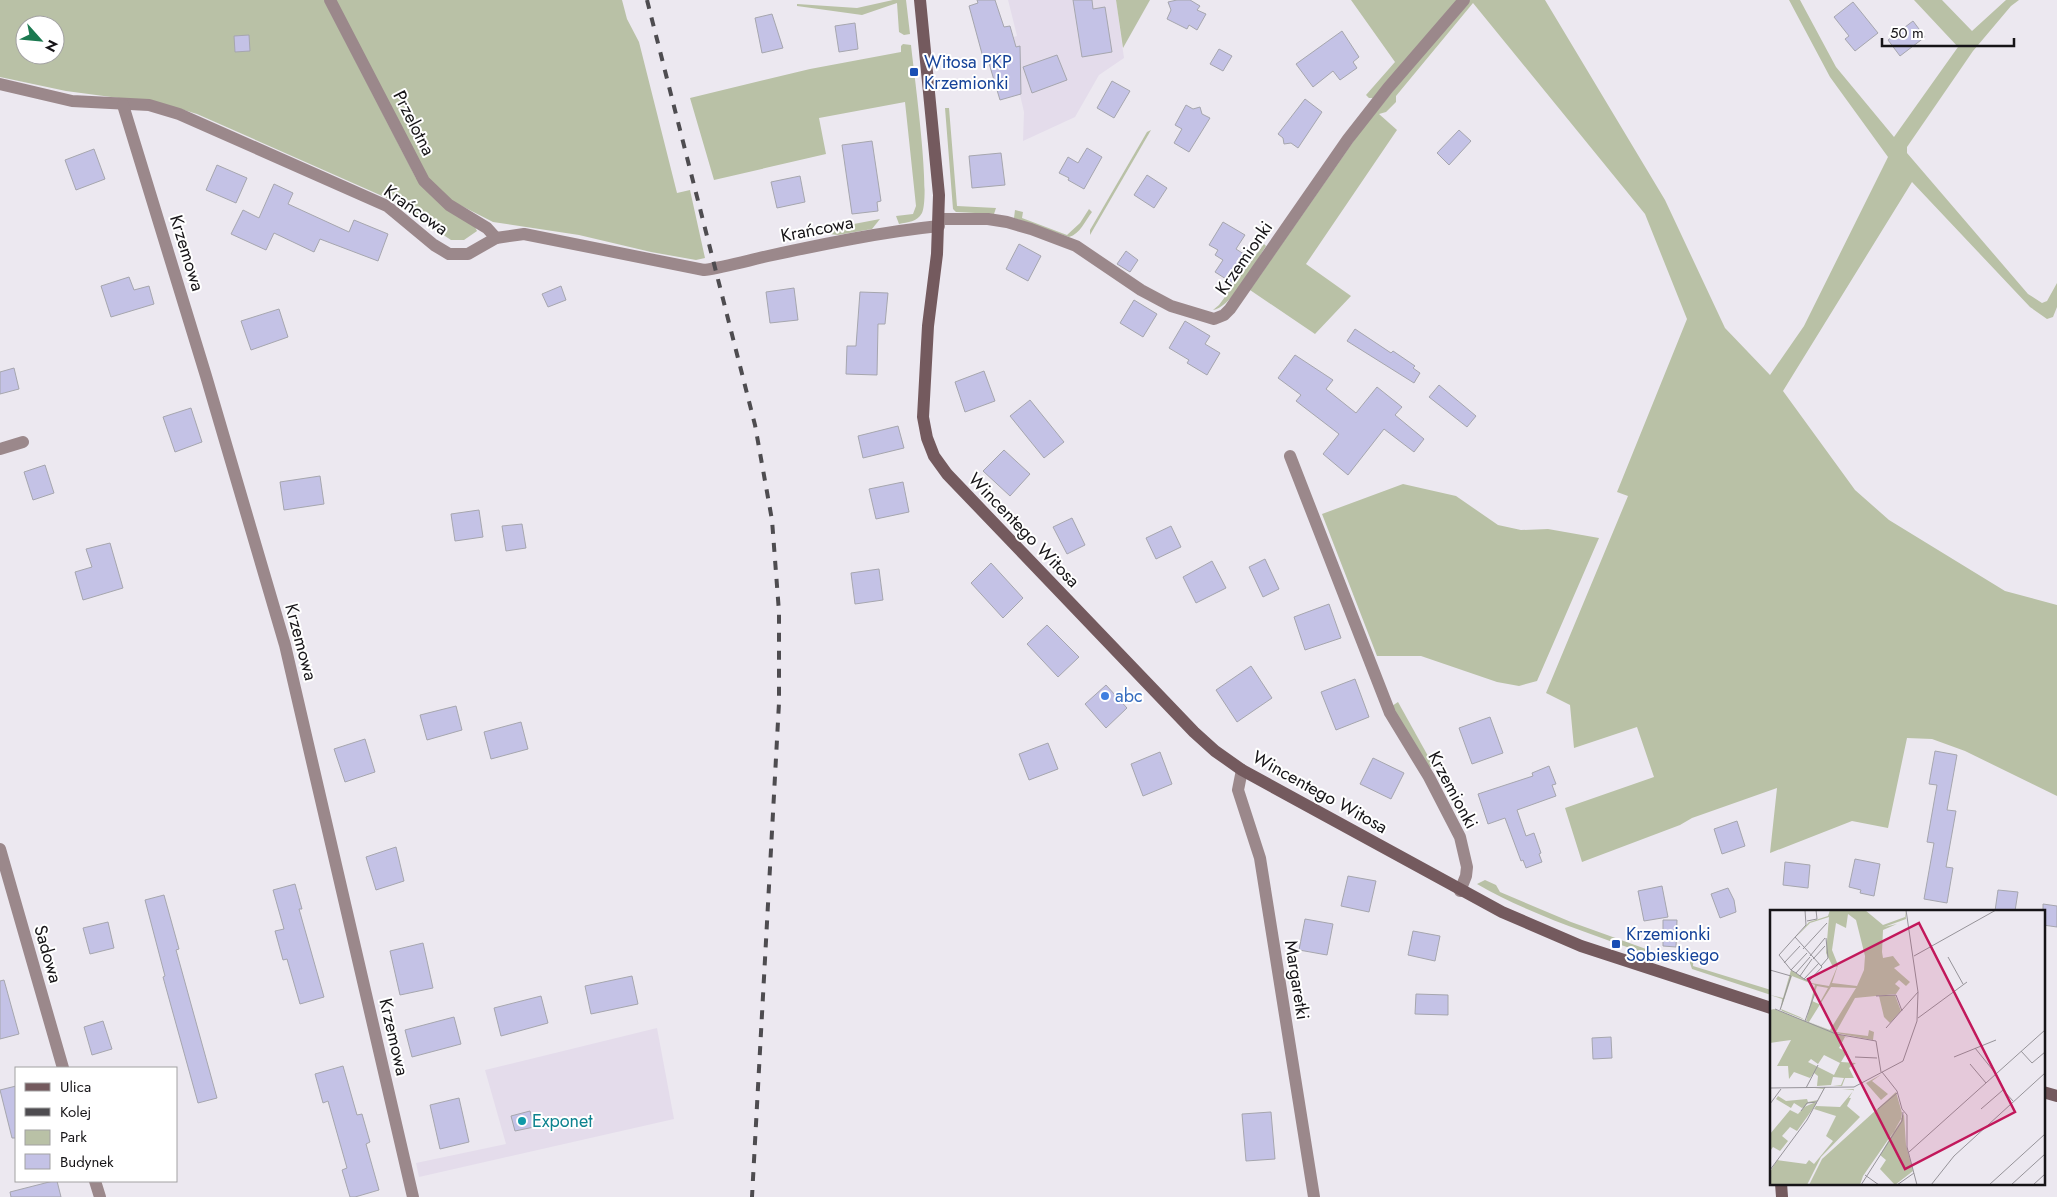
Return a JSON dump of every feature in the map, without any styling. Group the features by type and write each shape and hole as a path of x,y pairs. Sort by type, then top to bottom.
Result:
{"street":[{"name":"Przelotna","path":"330,0 424,181 449,205 487,228 496,238"},
{"name":"Wincentego Witosa","path":"920,0 937,169 939,222 923,394 923,417 927,438 934,456 947,474 1194,732 1215,751 1242,770 1371,839 1460,891"},
{"name":"Krzemionki","path":"939,222 988,219 1031,229 1076,246 1157,299 1190,313 1214,319 1219,318 1230,308 1348,139 1382,95 1464,0"},
{"name":"Krańcowa","path":"0,84 72,101 149,105 179,114 387,206 434,245 450,254 468,254 496,238 524,234 704,270 939,222"},
{"name":"Krzemowa","path":"123,105 206,376 285,646 413,1197"},
{"path":"0,449 24,442"},
{"name":"Krzemionki","path":"1290,456 1390,713 1429,777 1460,837 1467,867 1466,876 1460,891"},
{"name":"Margaretki","path":"1242,770 1238,790 1260,858 1314,1197"},
{"name":"Sadowa","path":"0,849 63,1067"},
{"path":"1460,891 1502,912 1582,946 1770,1008"},
{"path":"2044,1092 2057,1096"},
{"path":"95,1182 100,1197"},
{"path":"1781,1184 1782,1197"}],"shaded area":[{"path":"1008,0 1116,0 1124,58 1099,75 1075,117 1023,141 1024,112 1007,39 1017,36"},
{"name":"Exponet","path":"657,1028 674,1119 419,1177 416,1163 506,1144 485,1070"}],"green space":[{"path":"0,0 324,0 416,178 474,225 477,231 464,240 451,240 389,199 197,114 164,104 66,91 0,77"},
{"path":"335,0 622,0 627,19 639,42 677,193 690,190 705,258 696,260 651,252 579,235 493,222 452,201 427,178"},
{"path":"893,0 906,0 910,34 904,35 899,32 897,3 862,15 797,6 797,4 857,8"},
{"path":"1116,0 1150,0 1123,48"},
{"path":"1351,0 1458,0 1373,98 1369,98 1366,95 1395,62"},
{"path":"1470,0 1545,0 1665,200 1725,328 1770,375 1804,326 1888,157 1830,77 1789,0 1800,0 1836,67 1894,137 1958,47 1914,0 1942,0 1972,31 2006,0 2019,0 2011,6 1973,51 1907,147 1907,153 2028,294 2042,303 2047,301 2057,283 2057,307 2053,317 2047,319 2030,307 1912,182 1783,391 1855,490 1889,520 2005,591 2057,605 2057,796 1965,751 1932,739 1907,738 1888,828 1852,821 1770,853 1777,788 1692,818 1680,825 1582,862 1565,808 1654,777 1637,727 1574,748 1570,705 1546,693 1628,496 1617,492 1687,319 1645,214 1473,3 1396,96 1396,102 1386,112 1379,114 1397,130 1306,264 1351,296 1315,334 1250,290 1360,132 1426,50"},
{"path":"903,44 911,45 923,159 924,201 922,213 918,218 899,224 896,216 913,214 916,206 905,102 819,118 826,154 714,180 690,98 810,69 901,52"},
{"path":"945,108 949,108 957,206 996,208 994,214 956,212 953,209"},
{"path":"1151,130 1090,235 1090,230 1147,132"},
{"path":"1089,209 1092,212 1082,227 1069,237 1014,218 1015,210 1023,212 1022,218 1067,235 1080,223"},
{"path":"880,219 872,229 838,235 812,232"},
{"path":"1264,244 1266,246 1235,293 1228,301 1213,310 1219,305"},
{"path":"1403,484 1456,496 1498,525 1521,530 1548,529 1599,538 1537,681 1519,686 1497,682 1421,656 1377,656 1322,514"},
{"path":"1398,702 1433,765 1428,769 1392,706"},
{"path":"1485,880 1496,885 1500,892 1571,922 1646,949 1644,953 1517,905 1477,884"},
{"path":"1694,952 1693,966 1770,990 1770,995 1692,969 1689,960"}],"building":[{"path":"977,0 995,0 1004,27 1010,26 1016,47 1020,46 1021,94 1000,100 988,60 984,61 969,6 978,3"},
{"path":"1073,0 1092,0 1093,9 1105,7 1112,52 1082,57"},
{"path":"1190,0 1200,6 1197,10 1206,14 1197,30 1189,25 1187,29 1167,19 1171,10 1168,2"},
{"path":"1853,2 1878,33 1855,51 1845,39 1849,36 1834,17"},
{"path":"772,14 783,48 762,53 755,18"},
{"path":"1913,21 1925,37 1900,56 1888,40"},
{"path":"855,23 858,49 839,52 835,26"},
{"path":"1342,31 1359,57 1353,62 1357,68 1340,80 1333,71 1313,87 1296,64"},
{"path":"249,35 250,51 235,52 234,36"},
{"path":"1219,49 1232,56 1223,71 1210,64"},
{"path":"1057,55 1067,80 1032,93 1023,67"},
{"path":"1112,81 1130,91 1114,118 1097,108"},
{"path":"1305,99 1322,112 1298,148 1291,143 1284,144 1283,138 1278,134"},
{"path":"1186,105 1193,109 1200,107 1202,114 1210,118 1189,152 1174,143 1182,129 1175,125"},
{"path":"1459,130 1471,141 1449,165 1437,153"},
{"path":"872,141 881,201 877,202 878,211 852,214 842,145"},
{"path":"1087,148 1102,157 1084,189 1059,173 1068,157 1078,163"},
{"path":"94,149 105,179 76,190 65,160"},
{"path":"1001,153 1005,185 972,188 969,156"},
{"path":"217,165 247,178 236,203 206,190"},
{"path":"1147,175 1167,188 1154,208 1134,195"},
{"path":"800,176 805,202 777,208 771,182"},
{"path":"274,184 293,193 288,204 349,232 354,220 388,234 378,261 320,239 314,252 274,233 266,250 231,234 243,210 259,218"},
{"path":"1223,222 1245,235 1236,249 1250,258 1234,284 1215,272 1223,260 1215,255 1218,250 1209,245"},
{"path":"1019,244 1041,256 1028,281 1006,269"},
{"path":"1126,251 1138,260 1130,272 1117,264"},
{"path":"129,277 134,290 149,286 154,304 111,317 101,286"},
{"path":"561,286 566,300 548,307 542,294"},
{"path":"794,288 798,320 770,323 766,292"},
{"path":"860,292 888,293 885,324 878,324 877,375 846,374 847,346 856,346"},
{"path":"1134,300 1157,314 1143,337 1120,323"},
{"path":"279,309 288,337 251,350 241,321"},
{"path":"1185,321 1210,336 1205,344 1220,353 1207,375 1187,363 1189,360 1169,348"},
{"path":"1355,329 1391,353 1393,351 1415,366 1413,368 1420,373 1414,383 1347,341"},
{"path":"1295,355 1333,380 1326,389 1356,413 1377,387 1402,407 1395,415 1424,439 1414,452 1384,429 1348,475 1323,454 1339,434 1296,401 1301,395 1278,378"},
{"path":"14,368 19,389 0,394 0,372"},
{"path":"984,371 995,401 965,412 955,382"},
{"path":"1439,385 1476,416 1467,427 1429,397"},
{"path":"1030,400 1064,442 1044,458 1010,416"},
{"path":"191,408 202,442 175,452 163,417"},
{"path":"898,426 904,448 863,458 858,436"},
{"path":"1004,450 1030,474 1010,496 983,471"},
{"path":"45,465 54,493 33,500 24,472"},
{"path":"320,476 324,504 284,510 280,482"},
{"path":"903,482 909,512 876,519 869,489"},
{"path":"479,510 483,537 455,541 451,514"},
{"path":"1072,518 1085,545 1067,554 1053,527"},
{"path":"522,524 526,548 506,551 502,526"},
{"path":"1171,526 1181,547 1156,559 1146,538"},
{"path":"110,543 123,588 83,600 75,572 92,567 86,549"},
{"path":"1265,559 1279,589 1263,597 1249,567"},
{"path":"1212,561 1226,588 1196,603 1183,577"},
{"path":"991,563 1023,598 1003,618 971,583"},
{"path":"879,569 883,600 855,604 851,573"},
{"path":"1329,604 1341,638 1305,650 1294,617"},
{"path":"1047,625 1079,657 1058,677 1027,644"},
{"path":"1251,666 1272,698 1237,722 1216,690"},
{"path":"1355,679 1369,717 1336,730 1321,692"},
{"path":"1106,685 1127,708 1106,728 1085,704"},
{"path":"456,706 462,730 427,740 420,715"},
{"path":"1490,717 1503,753 1472,764 1459,728"},
{"path":"521,722 528,749 491,759 484,732"},
{"path":"365,739 375,772 345,782 334,749"},
{"path":"1048,743 1058,769 1029,780 1019,754"},
{"path":"1935,751 1957,755 1947,810 1956,811 1946,867 1953,868 1947,903 1924,899 1934,843 1927,842 1937,785 1929,784"},
{"path":"1160,752 1172,784 1143,796 1131,764"},
{"path":"1373,758 1404,773 1391,799 1360,784"},
{"path":"1549,766 1556,784 1552,785 1556,796 1517,810 1526,836 1534,833 1541,853 1539,854 1542,862 1526,868 1523,860 1521,861 1505,818 1488,824 1478,794 1533,776 1532,773"},
{"path":"1737,821 1745,846 1722,854 1714,829"},
{"path":"396,847 404,881 376,890 366,857"},
{"path":"1855,859 1880,864 1874,896 1860,893 1861,890 1849,887"},
{"path":"1785,862 1810,865 1808,888 1783,885"},
{"path":"1348,876 1376,881 1369,912 1341,906"},
{"path":"295,884 302,909 299,909 324,997 300,1004 287,959 283,960 275,931 284,929 273,890"},
{"path":"1662,886 1668,917 1644,921 1638,891"},
{"path":"1728,888 1734,900 1736,912 1720,918 1711,894"},
{"path":"1998,890 2018,892 2015,910 1995,910"},
{"path":"164,895 179,949 176,950 217,1098 198,1103 163,977 165,976 145,900"},
{"path":"2043,904 2057,906 2057,927 2044,925"},
{"path":"1305,919 1333,924 1327,955 1299,950"},
{"path":"1663,920 1677,920 1676,947 1663,946"},
{"path":"108,922 114,948 90,954 83,928"},
{"path":"1413,931 1440,936 1435,961 1408,955"},
{"path":"423,943 433,988 400,995 390,951"},
{"path":"632,976 638,1004 591,1014 585,986"},
{"path":"4,980 19,1034 0,1039 0,981"},
{"path":"1416,994 1448,995 1448,1015 1415,1014"},
{"path":"541,996 548,1023 501,1036 494,1008"},
{"path":"454,1017 461,1044 412,1057 405,1030"},
{"path":"103,1021 112,1049 92,1055 84,1027"},
{"path":"1611,1037 1612,1058 1593,1059 1592,1038"},
{"path":"343,1066 357,1115 362,1114 370,1142 366,1144 379,1190 355,1197 350,1197 342,1170 347,1168 328,1101 323,1103 315,1074"},
{"path":"15,1086 15,1138 12,1138 0,1090"},
{"path":"459,1098 469,1142 440,1149 430,1105"},
{"name":"Exponet","path":"530,1111 534,1127 515,1131 511,1116"},
{"path":"1271,1112 1275,1159 1246,1161 1242,1114"},
{"path":"49,1182 57,1182 61,1197 11,1197 10,1192"}],"railway":[{"path":"647,0 755,425 772,520 779,612 779,703 752,1197"}],"place":[{"name":"Witosa PKP Krzemionki","path":"914,72"},
{"name":"abc","path":"1105,696"},
{"name":"Krzemionki Sobieskiego","path":"1616,944"},
{"name":"Exponet","path":"522,1121"}]}
